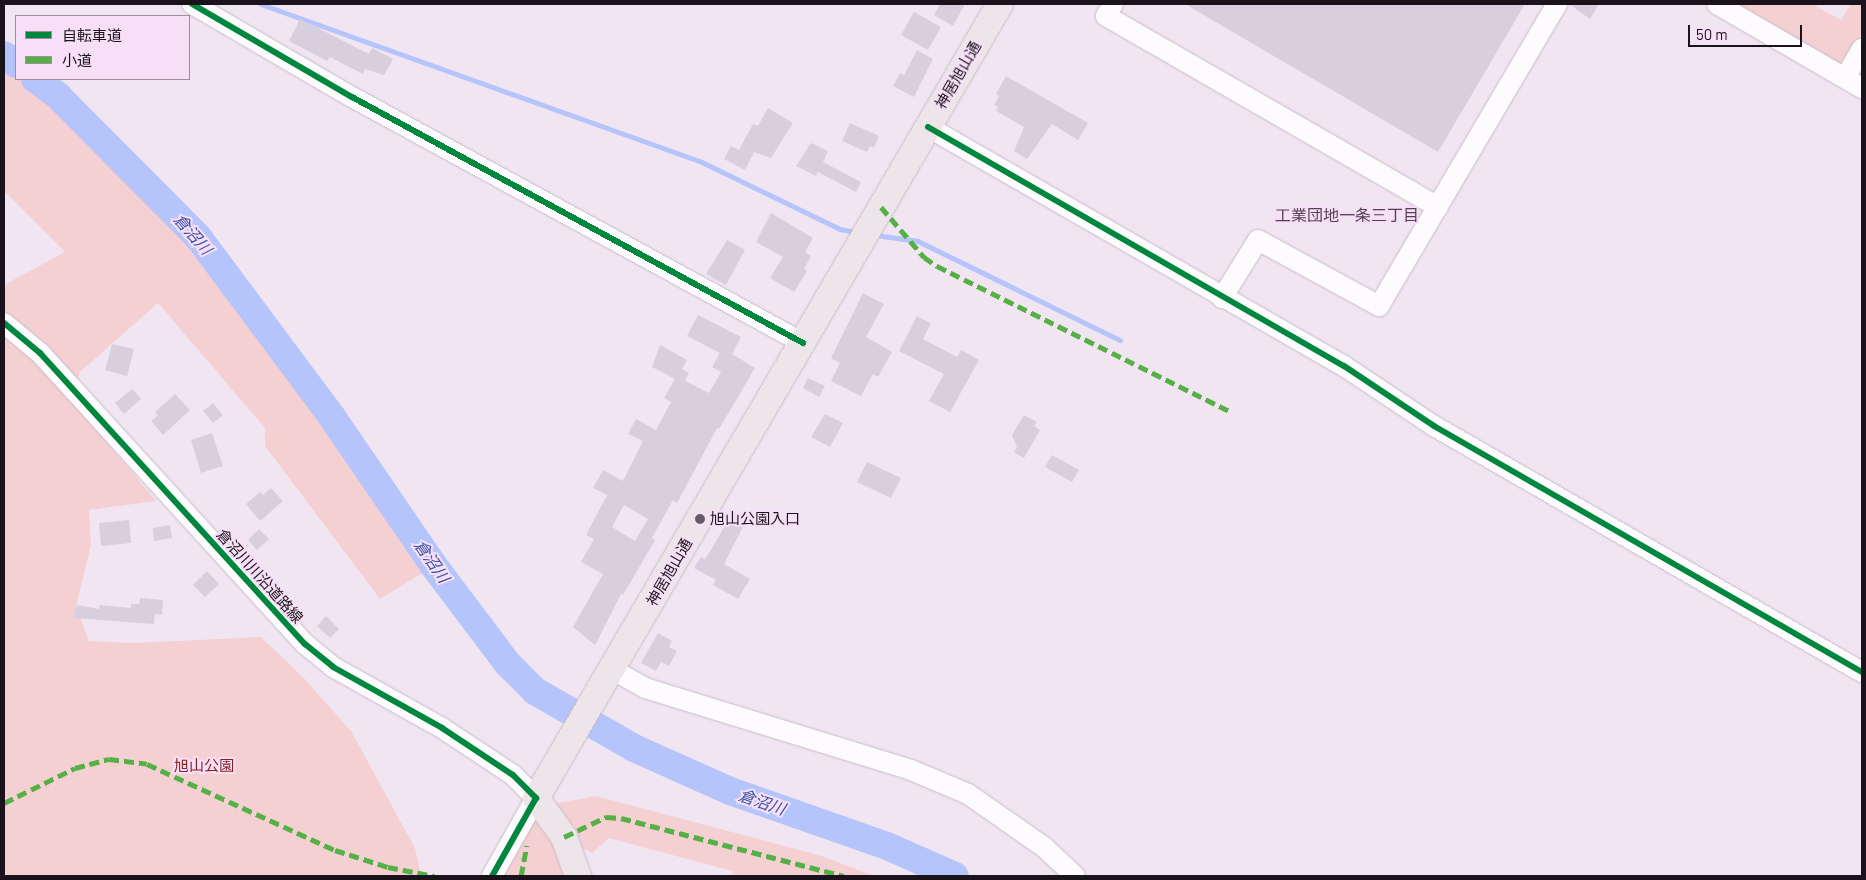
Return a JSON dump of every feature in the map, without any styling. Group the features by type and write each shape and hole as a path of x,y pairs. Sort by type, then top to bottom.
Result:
{"main road":[{"name":"神居旭山通","path":"536,798 1000,4"},
{"path":"536,798 564,837 578,876"}],"street":[{"path":"192,4 352,97 802,343"},
{"path":"1113,4 1106,16 1438,207"},
{"path":"1222,298 1258,240 1379,306 1557,4"},
{"path":"1717,4 1862,88"},
{"path":"1845,78 1862,48"},
{"path":"928,127 1222,298 1344,366 1434,426 1862,672"},
{"name":"倉沼川川沿道路線","path":"4,323 40,353 305,644 333,667 442,728 513,775 536,798"},
{"path":"606,680 625,680 645,688 911,770 968,794 1044,846 1075,876"},
{"path":"492,876 536,798"}],"green space":[{"path":"1735,4 1812,4 1841,20 1851,4 1862,4 1862,33 1843,67"},
{"name":"旭山公園","path":"4,55 15,63 15,80 36,80 58,96 198,237 332,417 434,566 380,599 265,446 265,428 158,303 80,372 70,398 156,501 89,510 91,545 76,606 89,641 134,643 261,637 303,677 351,731 415,848 421,876 4,876 4,285 65,252 4,191"},
{"path":"596,796 822,856 874,876 733,876 732,871 609,838 592,853 564,838 574,876 492,876 542,806"}],"building":[{"path":"940,4 965,4 953,26 934,15"},
{"path":"1185,4 1525,4 1438,152"},
{"path":"1569,4 1599,4 1590,19"},
{"path":"914,12 941,27 928,50 901,35"},
{"path":"300,19 369,54 372,48 393,59 384,75 365,69 363,74 330,57 327,61 289,41"},
{"path":"917,50 933,59 914,97 893,86 900,73 904,75"},
{"path":"1006,76 1088,123 1078,140 1052,124 1027,159 1014,151 1024,127 996,111 998,107 994,105 999,96 996,94"},
{"path":"768,108 793,123 771,158 754,152 745,170 724,159 731,146 739,150 753,124 758,126"},
{"path":"850,123 879,136 874,148 870,146 867,152 842,141"},
{"path":"811,143 828,151 823,162 861,182 856,192 818,172 816,176 796,166"},
{"path":"771,213 813,238 805,252 811,256 804,269 807,271 794,292 770,278 783,257 756,242"},
{"path":"727,240 745,250 726,285 706,274"},
{"path":"863,293 884,304 866,337 892,352 878,377 873,374 861,396 831,381 840,363 831,358"},
{"path":"698,315 741,337 732,354 755,368 719,429 717,428 677,503 673,500 652,538 655,540 623,595 621,594 595,645 573,627 603,574 581,562 594,539 586,535 607,495 593,488 603,470 623,481 643,441 628,434 636,419 656,430 671,402 664,398 675,379 652,367 660,345 687,360 682,369 689,373 685,381 709,393 721,372 712,367 720,353 687,336","holes":["624,505 648,519 635,541 612,527"]},
{"path":"917,316 931,323 923,339 957,357 961,350 979,360 950,412 929,401 944,374 899,351"},
{"path":"112,344 134,349 127,376 105,370"},
{"path":"808,378 825,386 819,397 803,388"},
{"path":"132,389 141,399 124,414 115,403"},
{"path":"175,394 190,410 163,435 151,421 158,415 155,412"},
{"path":"213,403 223,415 213,423 203,411"},
{"path":"825,414 843,423 830,447 811,437"},
{"path":"1024,415 1037,422 1034,426 1040,430 1024,458 1014,452 1017,447 1012,435"},
{"path":"212,433 223,466 201,473 191,440"},
{"path":"1052,455 1079,470 1072,482 1045,467"},
{"path":"867,462 901,478 891,498 857,482"},
{"path":"271,488 283,501 260,521 246,504 260,492 263,495"},
{"path":"732,513 746,521 724,564 750,579 738,599 713,585 716,580 694,568 701,557 705,559"},
{"path":"129,520 131,543 101,546 99,523"},
{"path":"170,525 172,538 154,541 153,528"},
{"path":"259,529 269,539 257,550 248,540"},
{"path":"207,571 219,584 205,597 193,585"},
{"path":"140,598 163,600 162,615 155,614 154,624 74,618 77,605 99,609 100,605 131,608 131,604 139,604"},
{"path":"326,616 339,629 330,638 317,626"},
{"path":"658,633 672,641 669,647 677,651 669,666 661,662 656,671 641,663"}],"waterway":[{"path":"261,4 700,161 840,229 856,232"},
{"name":"倉沼川","path":"4,55 15,63"},
{"name":"倉沼川","path":"36,80 58,96 198,237 332,417 434,566 507,663 535,691 634,748 730,791 887,846 955,876"},
{"path":"876,235 918,241 1120,340"}],"marked path":[{"path":"881,207 924,257 937,266 1231,412"},
{"path":"4,803 75,768 109,759 147,764 335,850 388,867 434,876"},
{"path":"564,837 606,817 621,818 844,876"},
{"path":"521,876 527,846"}],"cycle path":[{"path":"192,4 352,97 803,343"},
{"path":"928,127 1344,366 1434,426 1862,672"},
{"path":"4,323 40,353 305,644 333,667 442,728 513,775 536,798 492,876"}],"place":[{"name":"旭山公園入口","path":"700,519"}],"district":[{"name":"工業団地一条三丁目","path":"1347,215"}]}
